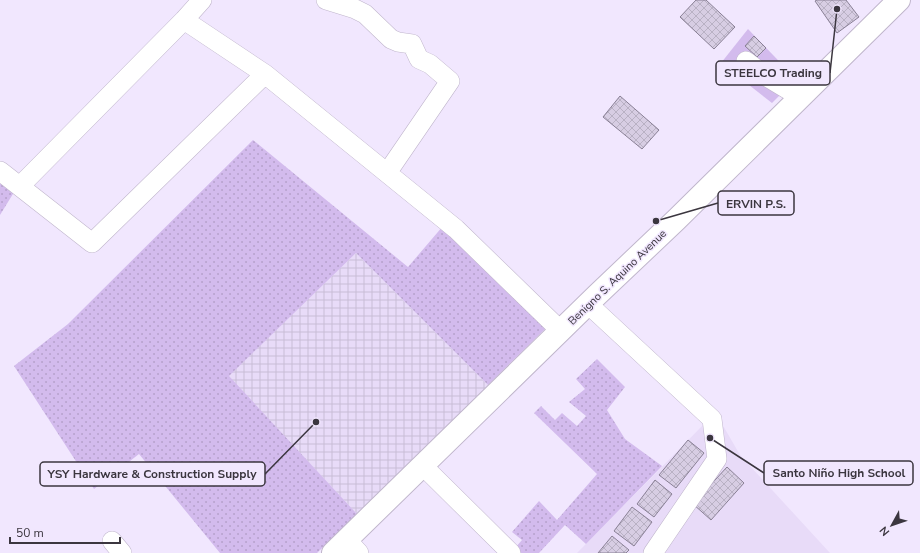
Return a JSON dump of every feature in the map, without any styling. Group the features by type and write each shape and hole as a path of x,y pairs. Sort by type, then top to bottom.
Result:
{"main road":[{"name":"Benigno S. Aquino Avenue","path":"346,549 423,466 676,220 899,0"}],"street":[{"path":"20,186 202,0"},
{"path":"326,0 355,9 365,14 391,39 398,42 412,44 419,59 430,64 450,81 387,173"},
{"path":"184,20 265,74 456,229 561,331"},
{"path":"746,61 800,97"},
{"path":"0,171 92,243 265,74"},
{"path":"588,304 712,419 717,459 652,553"},
{"path":"423,466 511,553"}],"shaded area":[{"path":"748,29 796,79 772,103 721,63"},
{"path":"253,140 408,267 443,226 547,327 488,385 356,253 229,376 357,514 317,553 220,553 139,454 94,489 14,366 68,324"},
{"path":"0,177 16,189 0,215"},
{"path":"356,253 488,385 357,514 228,376"},
{"path":"597,359 625,387 607,410 625,439 662,466 586,544 565,525 539,553 520,553 515,548 522,540 512,532 539,501 557,520 597,474 534,413 541,406 555,420 562,413 577,426 586,416 569,402 585,389 576,379"},
{"path":"714,410 740,455 830,553 577,553 707,421"}],"building":[{"path":"696,0 706,0 735,27 714,49 680,17"},
{"path":"846,0 859,17 837,33 815,1"},
{"path":"754,36 766,48 757,57 745,46"},
{"path":"779,61 796,79 787,88 768,71"},
{"path":"620,96 659,130 642,149 603,117"},
{"path":"688,440 704,453 676,488 659,475"},
{"path":"727,467 744,483 711,520 693,504"},
{"path":"655,480 672,494 654,517 637,504"},
{"path":"632,507 652,522 634,546 614,531"},
{"path":"612,536 629,550 626,553 598,553"}],"place":[{"name":"STEELCO Trading","path":"837,9"},
{"name":"ERVIN P.S.","path":"656,221"},
{"name":"YSY Hardware & Construction Supply","path":"316,422"},
{"name":"Santo Niño High School","path":"710,438"}]}
